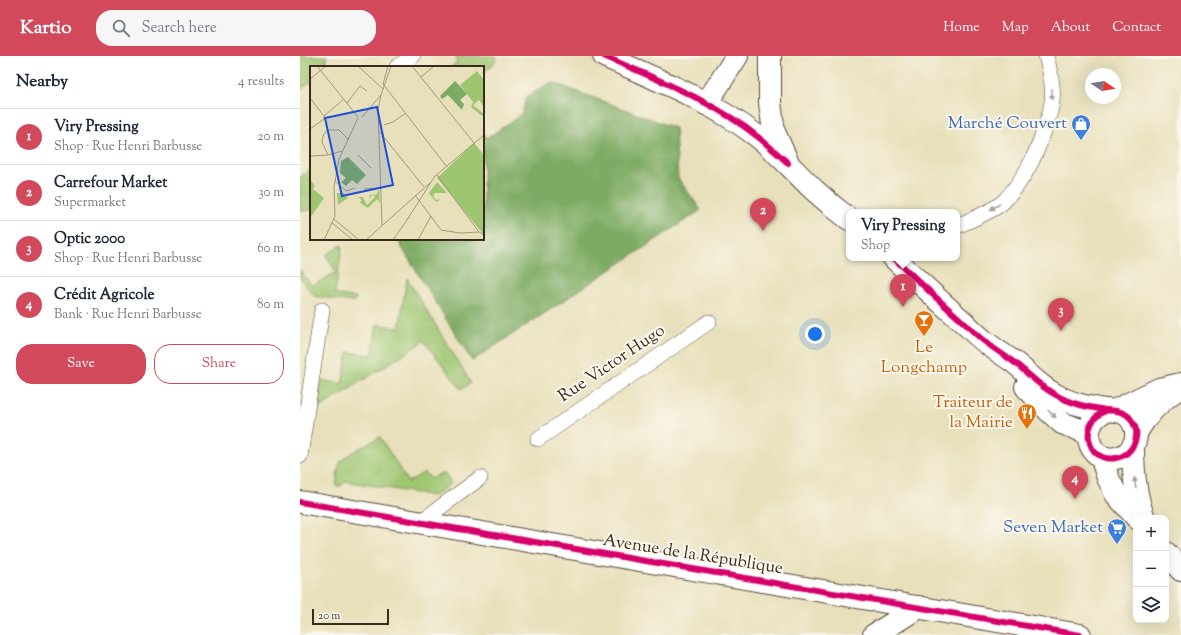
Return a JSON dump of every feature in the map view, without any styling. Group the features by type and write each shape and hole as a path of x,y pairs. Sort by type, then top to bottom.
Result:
{"street":[{"path":"604,56 706,104 757,136 846,216"},
{"path":"706,104 737,56"},
{"path":"770,56 770,103 774,132 788,163"},
{"path":"897,261 988,344 1015,364 1038,384 1055,395 1070,402 1122,412 1132,420 1135,426 1133,469 1138,498 1143,515"},
{"path":"988,344 1008,371 1062,423 1088,433"},
{"path":"1181,385 1152,410 1144,419 1128,452 1122,456 1108,458 1101,456 1091,447 1088,433 1090,424 1097,415 1159,390 1181,385"},
{"path":"1101,456 1108,478 1116,494 1134,515"},
{"name":"Avenue de la République","path":"300,502 1080,635"},
{"path":"1169,556 1181,570"},
{"path":"874,635 919,607"}],"lane":[{"path":"398,66 413,56"},
{"path":"960,225 977,217 1002,202 1023,178 1034,159 1049,116 1052,100 1050,72 1046,56"},
{"path":"300,456 322,310"},
{"name":"Rue Victor Hugo","path":"538,439 709,322"},
{"path":"419,523 480,478"}],"green space":[{"path":"300,56 327,56 324,66 310,66 310,83 300,90"},
{"path":"456,56 497,56 492,66 484,71 484,66 452,66 457,62"},
{"path":"551,82 675,128 678,178 701,210 472,361 399,243 403,240 484,240 484,134 487,138 522,114 526,97"},
{"path":"310,170 310,210 300,211 300,177"},
{"path":"341,245 342,247 335,294 357,298 352,302 314,296 300,278 300,270 312,286 336,272 326,255"},
{"path":"407,278 471,383 461,389 424,341 318,409 322,380 342,384 348,352 372,355 377,324 399,328"},
{"path":"380,437 408,482 425,472 431,479 437,475 445,473 451,483 434,496 345,481 341,486 336,486 341,461 354,451"}],"cycle path":[{"path":"604,56 664,82 723,112 758,137 788,163"},
{"path":"897,261 991,347 1015,363 1050,392 1074,403 1108,410"},
{"path":"1108,410 1124,413 1135,426 1136,438 1134,444 1127,453 1116,458 1106,458 1098,454 1092,448 1089,440 1089,431 1092,423 1098,415 1108,410"},
{"path":"300,502 1080,635"}],"place":[{"name":"Marché Couvert","path":"1081,141"},
{"name":"Carrefour Market","path":"763,231"},
{"name":"Viry Pressing","path":"903,307"},
{"name":"Optic 2000","path":"1061,331"},
{"name":"Le Longchamp","path":"924,337"},
{"name":"Traiteur de la Mairie","path":"1027,430"},
{"name":"Crédit Agricole","path":"1075,499"},
{"name":"Seven Market","path":"1117,545"}]}
